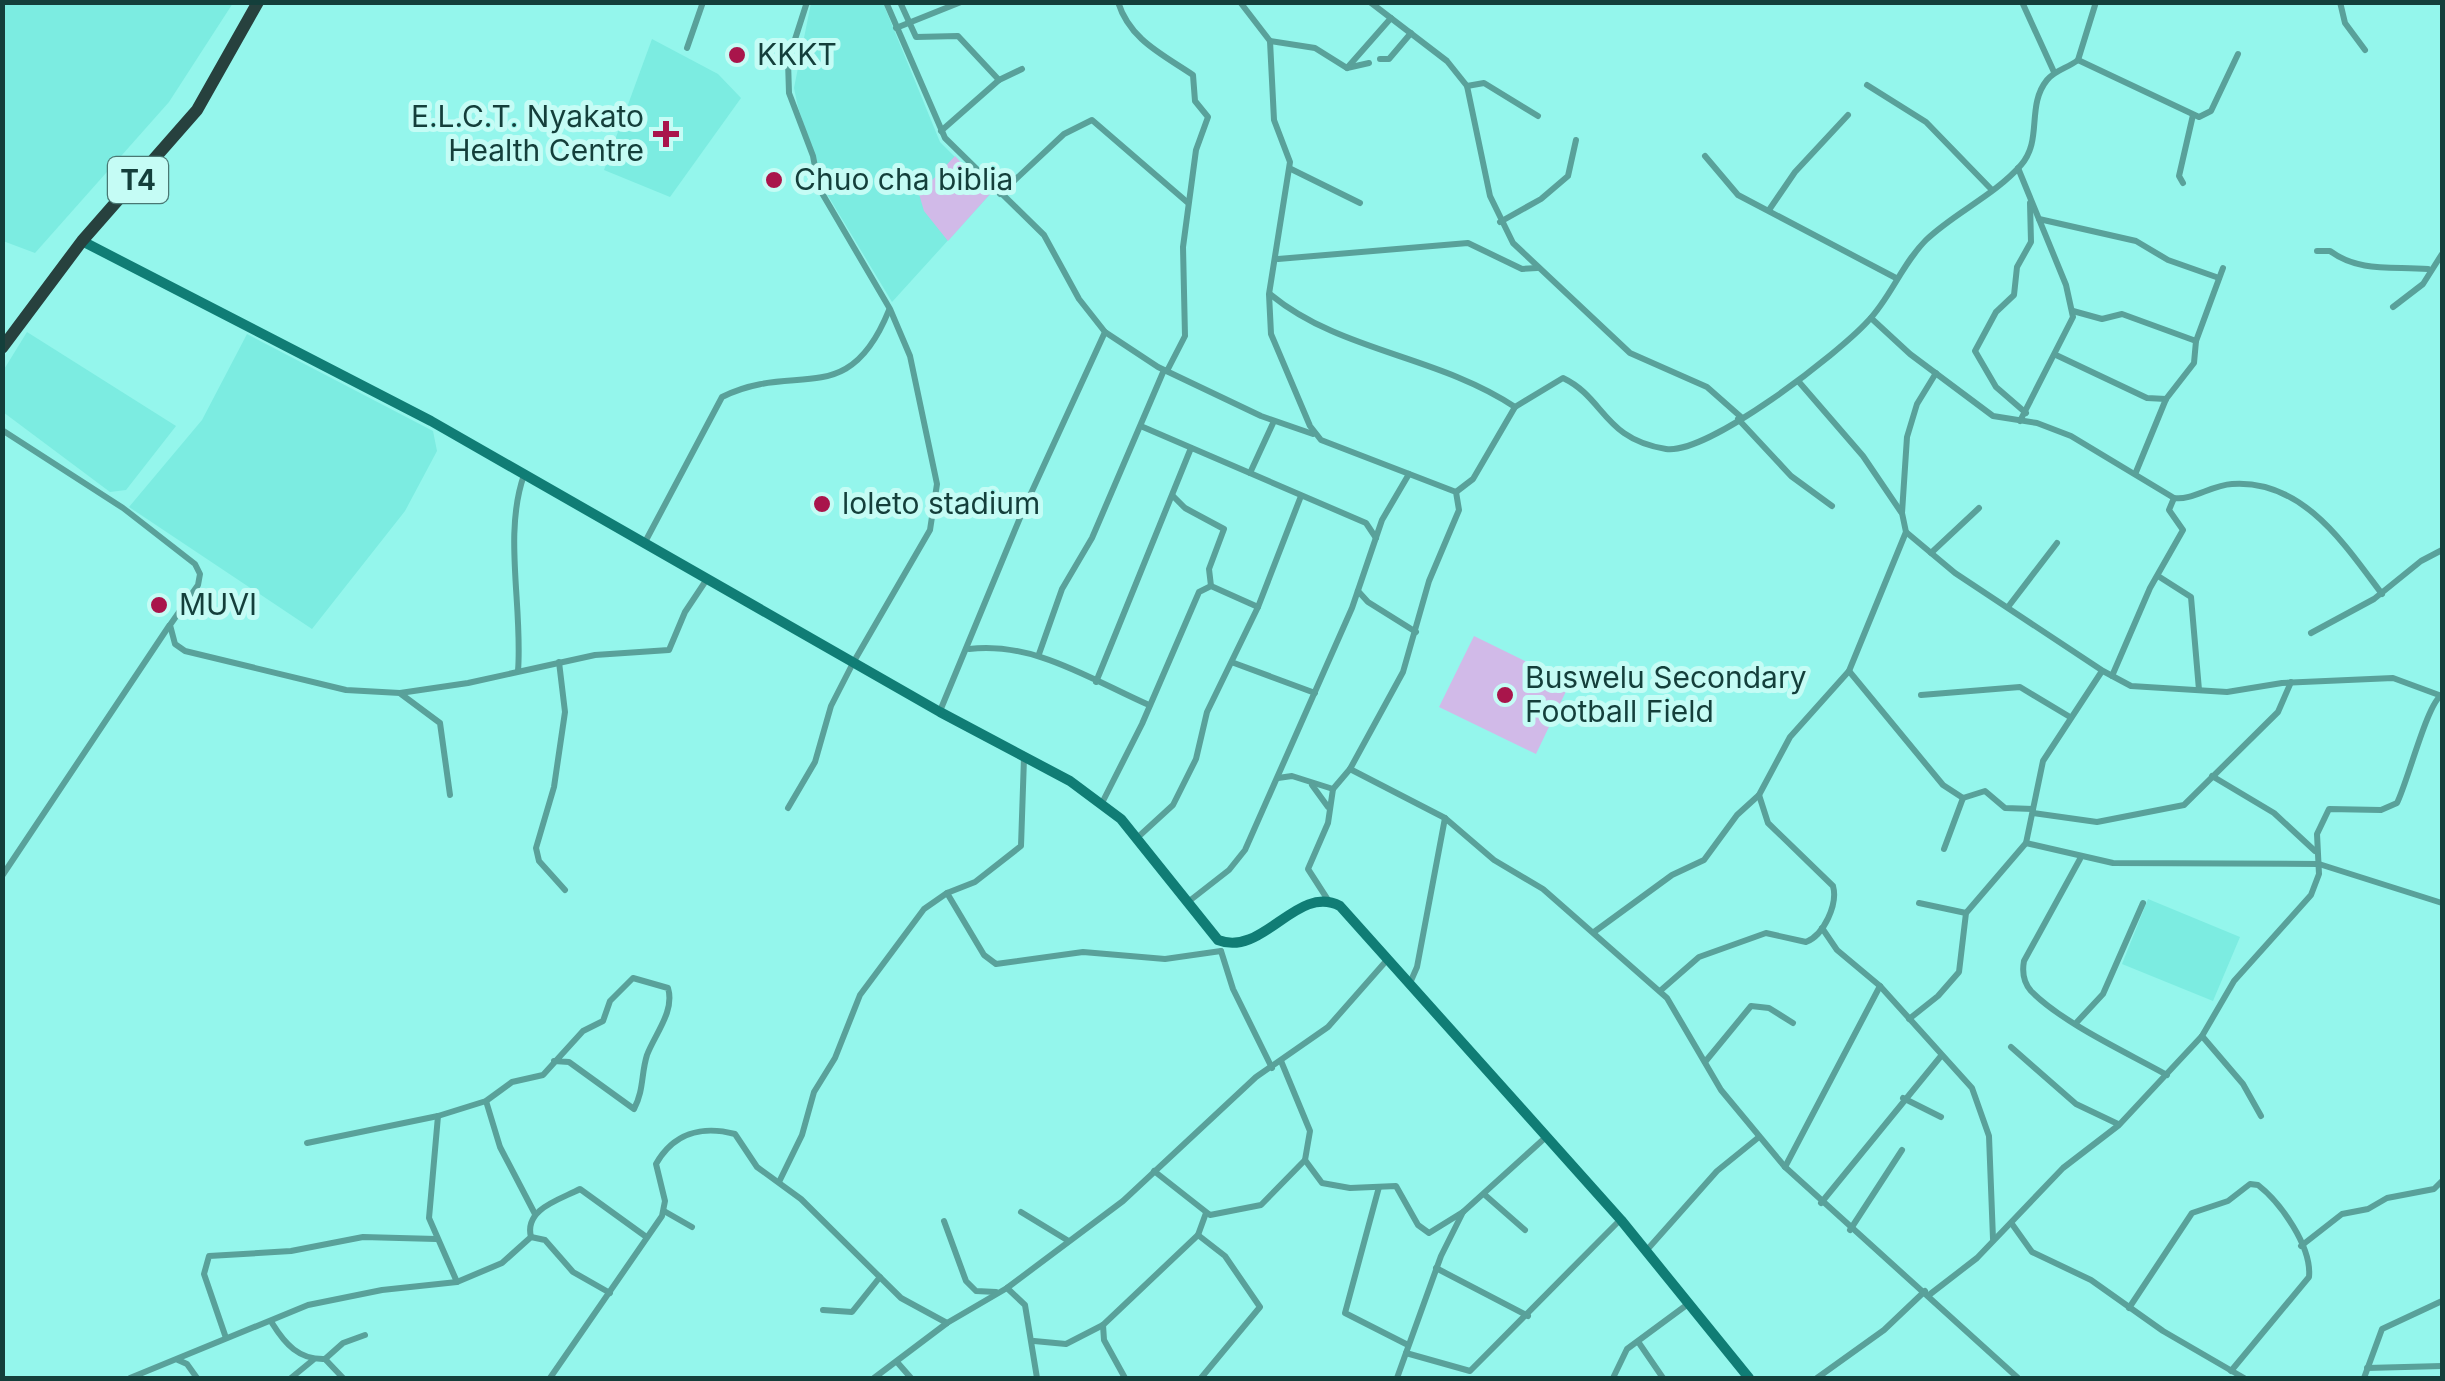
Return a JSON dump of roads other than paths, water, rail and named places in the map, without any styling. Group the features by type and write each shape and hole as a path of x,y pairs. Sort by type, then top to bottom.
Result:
{"highway":[{"name":"T4","path":"2,348 82,241 197,110 258,2"}],"main road":[{"path":"82,241 432,421 1102,803 1137,838 1219,945 1243,944 1314,902 1328,901 1340,906 1621,1220 1749,1378"}],"street":[{"path":"687,48 703,2"},
{"path":"788,808 815,762 832,706 853,662 920,549 936,512 937,484 921,396 890,309 819,188 812,156 788,93 788,60 807,2"},
{"path":"886,2 941,131 1044,235 1079,299 1105,332 1166,371 1274,421 1456,492"},
{"path":"900,2 918,38 958,36 999,80"},
{"path":"896,28 961,2"},
{"path":"1039,654 1062,590 1092,538 1186,330 1180,292 1188,203 1198,140 1208,117 1196,101 1196,78 1143,42 1125,23 1118,2"},
{"path":"1240,2 1270,41 1274,120 1290,169 1278,259 1269,294 1271,334 1314,434"},
{"path":"1370,2 1454,68 1468,86 1488,186 1500,222 1537,268 1630,353 1690,376 1739,418 1791,476 1832,506"},
{"path":"2022,2 2054,72"},
{"path":"2340,2 2345,23 2365,50"},
{"path":"1456,492 1473,479 1515,407 1563,378 1590,399 1618,430 1671,450 1698,444 1798,382 1871,318 1929,237 2018,168 2034,138 2038,93 2054,72 2078,60 2096,3"},
{"path":"1347,68 1391,18"},
{"path":"1380,59 1389,60 1411,33"},
{"path":"1270,41 1322,50 1347,68 1369,64"},
{"path":"2078,60 2193,116 2205,116 2238,54"},
{"path":"941,131 999,80 1022,69"},
{"path":"1468,86 1484,84 1538,116"},
{"path":"1867,85 1926,122 1991,189"},
{"path":"1769,210 1795,172 1848,115"},
{"path":"2183,183 2179,176 2193,116"},
{"path":"1000,194 1064,134 1092,120 1188,203"},
{"path":"1500,222 1541,199 1568,176 1576,140"},
{"path":"1706,156 1738,194 1896,278"},
{"path":"2018,168 2072,311 2052,364 2020,422"},
{"path":"1290,169 1360,203"},
{"path":"2026,413 1996,387 1976,350 1996,312 2014,295 2017,268 2031,242 2030,202"},
{"path":"2040,219 2136,241 2168,260 2219,278"},
{"path":"1278,259 1468,243 1522,269 1537,268"},
{"path":"2318,251 2330,252 2344,264 2363,268 2407,265 2442,273"},
{"path":"2393,307 2423,284 2442,254"},
{"path":"2136,472 2166,399 2190,370 2196,340 2223,268"},
{"path":"1269,294 1301,318 1378,349 1438,366 1515,407"},
{"path":"644,544 722,397 851,369 869,351 890,309"},
{"path":"2072,311 2102,319 2122,314 2196,340"},
{"path":"1871,318 1994,416 2037,423 2070,436 2174,498 2188,499 2208,486 2232,484 2291,497 2337,534 2382,594"},
{"path":"940,712 1022,513 1105,332"},
{"path":"2055,354 2147,398 2166,399"},
{"path":"2052,364 2065,362"},
{"path":"1594,932 1659,884 1704,860 1737,815 1759,795 1790,737 1849,672 1906,532 1902,513 1907,436 1917,404 1936,373"},
{"path":"1798,382 1862,456 1902,513"},
{"path":"1250,473 1274,421"},
{"path":"1142,427 1366,524 1376,538"},
{"path":"2,430 123,508 195,564 200,578 2,876"},
{"path":"1096,682 1192,448"},
{"path":"1187,904 1236,863 1315,693 1358,591 1382,520 1409,474"},
{"path":"518,671 520,591 514,520 524,475"},
{"path":"1328,901 1308,868 1328,823 1334,789 1392,698 1416,632 1428,581 1459,510 1456,492"},
{"path":"1173,495 1185,508 1223,526 1209,569 1211,586"},
{"path":"1137,838 1173,805 1196,759 1207,712 1234,663 1301,496"},
{"path":"2112,676 2183,530 2169,510 2174,498"},
{"path":"1931,553 1979,508"},
{"path":"1366,524 1382,520"},
{"path":"1818,1378 1927,1293 1962,1271 2064,1168 2119,1125 2167,1075 2202,1036 2234,982 2311,895 2319,864 2317,834 2329,809 2380,810 2397,803 2416,760 2431,704 2441,695 2393,678 2291,682 2236,692 2132,686 2102,671 2008,607 1906,532"},
{"path":"2008,607 2057,543"},
{"path":"2312,633 2382,594 2421,561 2442,550"},
{"path":"2158,576 2191,598 2200,690"},
{"path":"170,625 170,636 184,650 346,690 400,693 613,652 668,650 685,612 707,579"},
{"path":"1211,586 1258,607"},
{"path":"1102,803 1199,592 1211,586"},
{"path":"1358,591 1368,602 1416,632"},
{"path":"969,649 1006,646 1039,654 1148,705"},
{"path":"559,662 565,712 554,787 536,848 539,861 565,890"},
{"path":"1234,663 1315,693"},
{"path":"1910,1019 1959,972 1966,913 2026,843 2032,829 2038,772 2102,671"},
{"path":"1849,672 1943,785 1964,798"},
{"path":"1964,798 1985,791 2006,808 2097,822 2181,806 2278,712 2291,682"},
{"path":"1922,695 2020,687 2070,717"},
{"path":"400,693 440,723 450,795"},
{"path":"778,1182 802,1135 814,1092 835,1058 852,1008 924,909 947,892 976,882 1021,846 1025,835 1024,756"},
{"path":"1285,760 1292,776"},
{"path":"1350,769 1445,818 1594,932 1660,991 1721,1090 1785,1167 1850,1230 1927,1293 2018,1378"},
{"path":"1276,779 1292,776 1334,789"},
{"path":"2212,776 2274,812 2316,852"},
{"path":"1310,783 1329,808"},
{"path":"1660,991 1709,952 1770,932 1806,942 1822,928 1835,899 1833,886 1768,823 1759,795"},
{"path":"1944,849 1964,798"},
{"path":"1410,982 1417,968 1445,818"},
{"path":"2032,829 2038,842"},
{"path":"2026,843 2038,842 2080,859 2130,864 2319,864 2442,903"},
{"path":"2080,859 2057,894 2022,972 2032,992 2167,1075"},
{"path":"947,892 984,956 996,964 1083,952 1165,959 1219,945 1233,989 1272,1068"},
{"path":"2077,1022 2103,994 2143,902"},
{"path":"1919,903 1966,913"},
{"path":"1822,928 1837,950 1880,986 1941,1056 1964,1076 1985,1118 1992,1172 1992,1240"},
{"path":"874,1378 947,1323 1004,1290 1122,1200 1245,1086 1328,1027 1388,959"},
{"path":"307,1143 438,1116 486,1100 512,1082 542,1075 554,1062 583,1031 603,1021 610,1001 633,978 668,988 666,1014 646,1059 643,1091 634,1109 569,1062 554,1062"},
{"path":"1785,1167 1880,986"},
{"path":"1705,1062 1752,1006 1768,1008 1793,1024"},
{"path":"2202,1036 2243,1084 2262,1116"},
{"path":"2011,1046 2070,1100 2119,1125"},
{"path":"1821,1203 1941,1056"},
{"path":"1154,1171 1206,1214 1261,1206 1305,1160 1310,1131 1281,1061"},
{"path":"1903,1098 1941,1117"},
{"path":"130,1378 226,1338 272,1324 308,1305 382,1290 457,1282 502,1263 531,1237 535,1214 500,1148 486,1100"},
{"path":"438,1116 428,1210 436,1239 457,1282"},
{"path":"550,1378 664,1211 656,1164 677,1137 735,1134 757,1167 778,1182 901,1298 947,1323"},
{"path":"1305,1160 1322,1183 1400,1189 1418,1225 1430,1233 1485,1195 1546,1137"},
{"path":"1646,1251 1717,1172 1759,1137"},
{"path":"1850,1230 1902,1150"},
{"path":"2301,1246 2342,1214 2368,1210 2387,1198 2430,1190 2442,1181"},
{"path":"2129,1308 2185,1220 2199,1209 2228,1200 2250,1184 2272,1198 2310,1268 2306,1284 2230,1371"},
{"path":"1379,1188 1345,1313 1407,1349 1470,1372 1621,1220"},
{"path":"535,1214 584,1190 645,1236"},
{"path":"1485,1195 1525,1230"},
{"path":"664,1211 692,1227"},
{"path":"1021,1212 1067,1240"},
{"path":"1397,1378 1436,1268 1463,1212"},
{"path":"1034,1341 1066,1344 1103,1325 1198,1234 1206,1214"},
{"path":"944,1221 966,1281 976,1291 1004,1290 1026,1305 1034,1341 1036,1378"},
{"path":"2012,1224 2028,1249 2067,1266 2244,1378"},
{"path":"1198,1234 1225,1256 1260,1308 1202,1378"},
{"path":"226,1338 204,1274 209,1256 290,1251 359,1237 436,1239"},
{"path":"531,1237 545,1240 572,1272 610,1293"},
{"path":"1436,1268 1528,1316"},
{"path":"823,1310 852,1312 880,1276"},
{"path":"2364,1378 2382,1329 2442,1301"},
{"path":"1613,1378 1626,1350 1689,1303"},
{"path":"272,1324 290,1347 314,1360 325,1359 343,1343 365,1336"},
{"path":"1103,1325 1104,1340 1125,1378"},
{"path":"1639,1342 1663,1378"},
{"path":"176,1359 187,1364 196,1378"},
{"path":"325,1359 343,1378"},
{"path":"292,1378 314,1360"},
{"path":"898,1362 911,1378"},
{"path":"2368,1368 2442,1366"}],"place":[{"name":"KKKT","path":"737,55"},
{"name":"E.L.C.T. Nyakato Health Centre","path":"666,134"},
{"name":"Chuo cha biblia","path":"774,180"},
{"name":"loleto stadium","path":"822,504"},
{"name":"MUVI","path":"159,605"},
{"name":"Buswelu Secondary Football Field","path":"1505,695"}]}
